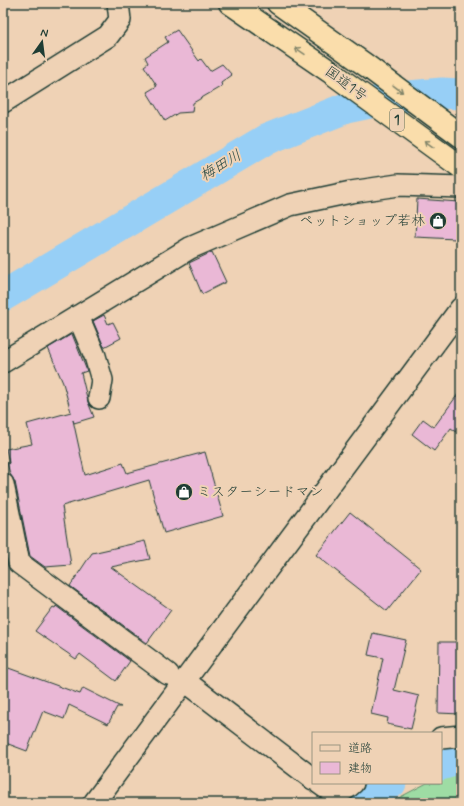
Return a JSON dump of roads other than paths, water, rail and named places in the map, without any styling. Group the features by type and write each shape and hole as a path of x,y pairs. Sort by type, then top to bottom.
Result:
{"highway":[{"name":"国道1号","path":"230,3 332,73 461,167"},
{"name":"国道1号","path":"278,3 367,66 461,136"}],"street":[{"path":"3,102 108,36 120,20 118,3"},
{"path":"3,362 190,248 290,205 351,192 398,186 461,187"},
{"path":"94,803 177,677 461,308"},
{"path":"78,316 95,356 102,380 99,398"},
{"path":"3,484 19,563 177,677 312,778"},
{"path":"442,738 461,736"},
{"path":"321,784 332,791 344,792"}],"waterway":[{"name":"梅田川","path":"3,296 265,140 346,108 398,97 442,93 461,94"},
{"path":"442,765 461,759"},
{"path":"364,803 375,792 389,784"}],"place":[{"name":"ペットショップ若林","path":"438,221"},
{"name":"ミスターシードマン","path":"184,492"}]}
